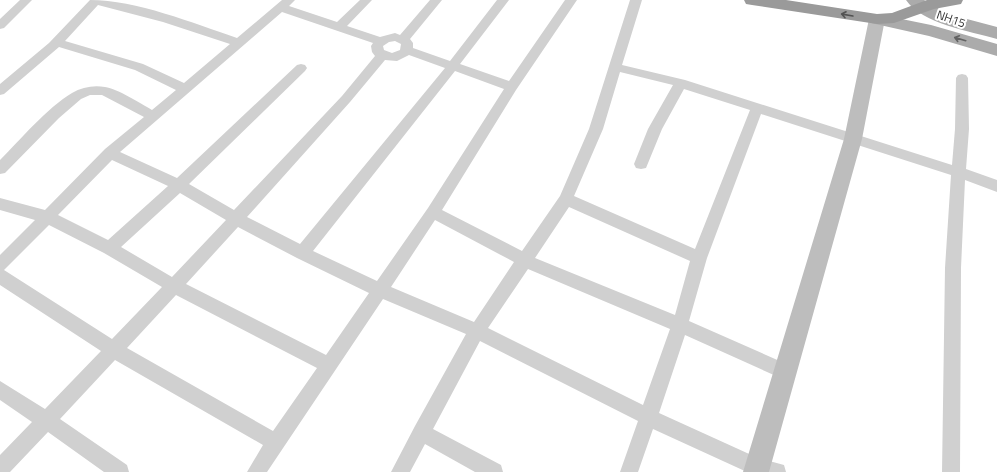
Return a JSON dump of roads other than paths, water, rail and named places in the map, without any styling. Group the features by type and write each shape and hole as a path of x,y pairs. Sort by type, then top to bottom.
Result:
{"highway":[{"path":"752,0 877,19 894,18 916,5 955,0"},
{"path":"804,0 822,11"}],"main road":[{"name":"NH15","path":"916,5 939,17 995,33"},
{"path":"877,19 931,31 997,50"}],"street":[{"path":"0,25 26,0"},
{"path":"0,91 56,42 95,0 150,13 193,26 238,43"},
{"path":"340,27 366,0"},
{"path":"0,265 110,153 238,43 282,3 340,27 382,49 390,58 398,57 405,53 405,44 436,0"},
{"path":"302,253 452,67 503,0"},
{"path":"400,472 477,331 566,200 596,129 636,0"},
{"path":"256,472 433,212 566,1"},
{"path":"756,469 853,139 877,19"},
{"path":"0,469 174,286 346,99 382,49 387,38 395,37 405,44 452,67 512,88"},
{"path":"56,42 139,67 185,89"},
{"path":"615,67 681,83 958,172 997,186"},
{"path":"109,248 179,185 302,68"},
{"path":"951,472 953,268 958,172 962,129 962,78"},
{"path":"641,164 655,129 681,83"},
{"path":"0,169 54,115 83,92 97,90 104,91 154,116"},
{"path":"629,472 680,325 699,258 757,108"},
{"path":"110,153 179,185 235,218 302,253 379,290 477,331 648,417 756,469 777,472"},
{"path":"566,200 699,258"},
{"path":"0,204 48,217 109,248 174,286 329,365"},
{"path":"433,212 526,261 680,325 785,372"},
{"path":"0,276 113,349 275,442"},
{"path":"0,390 120,472"},
{"path":"421,432 494,472"}]}
